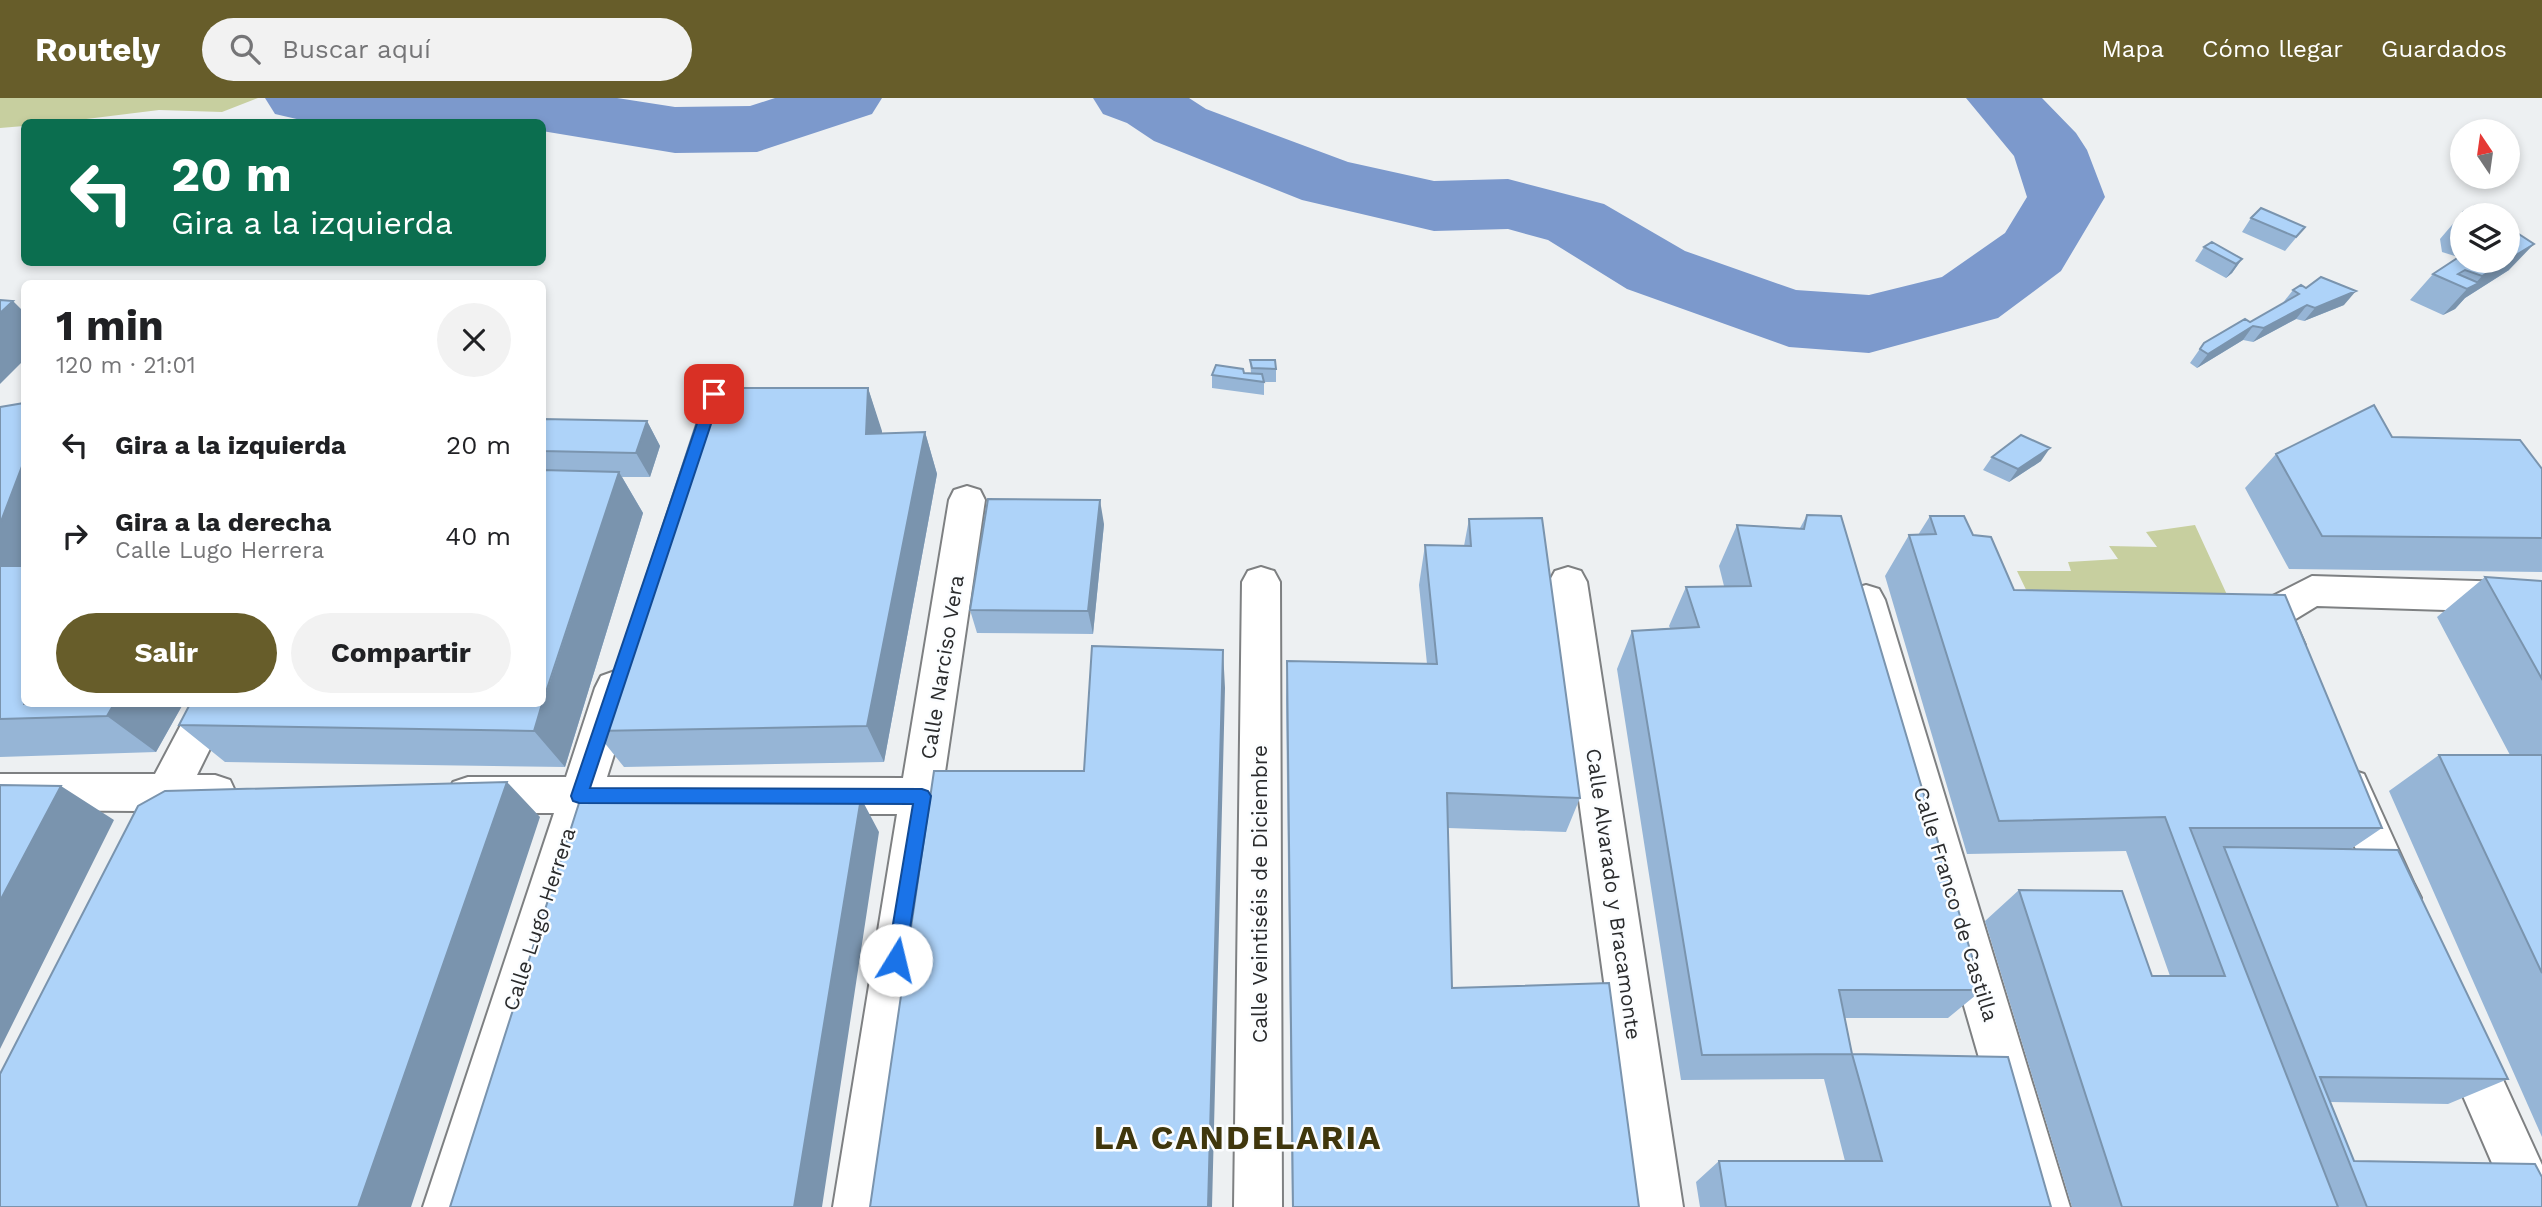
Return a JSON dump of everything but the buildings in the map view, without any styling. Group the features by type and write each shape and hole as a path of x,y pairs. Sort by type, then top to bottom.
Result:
{"street":[{"name":"Calle Narciso Vera","path":"856,1207 967,500"},
{"name":"Calle Veintiséis de Diciembre","path":"1258,1207 1261,582"},
{"name":"Calle Alvarado y Bracamonte","path":"1568,582 1659,1207"},
{"path":"2300,677 2272,614 2312,591 2542,598"},
{"name":"Calle Franco de Castilla","path":"1866,600 2046,1207"},
{"name":"Calle Lugo Herrera","path":"447,1207 627,653"},
{"path":"144,841 210,707"},
{"path":"2334,752 2413,929"},
{"path":"0,792 250,793"},
{"path":"428,794 922,796"},
{"path":"2446,1005 2536,1207"}],"green space":[{"path":"0,98 258,98 222,112 159,110 86,119 21,119 21,126 0,128"},
{"path":"2195,525 2245,634 2046,631 2017,571 2071,571 2068,562 2118,559 2109,546 2157,547 2146,532"}],"waterway":[{"path":"301,98 413,106 516,104 675,130 757,129 846,98"},
{"path":"1129,98 1153,107 1180,125 1329,183 1434,206 1508,204 1576,222 1656,270 1789,318 1869,324 1969,298 2033,252 2066,197 2049,150 2002,98"}],"district":[{"name":"LA CANDELARIA","path":"1238,1137"}],"route":[{"path":"714,394 579,796 922,796 896,960"}]}
